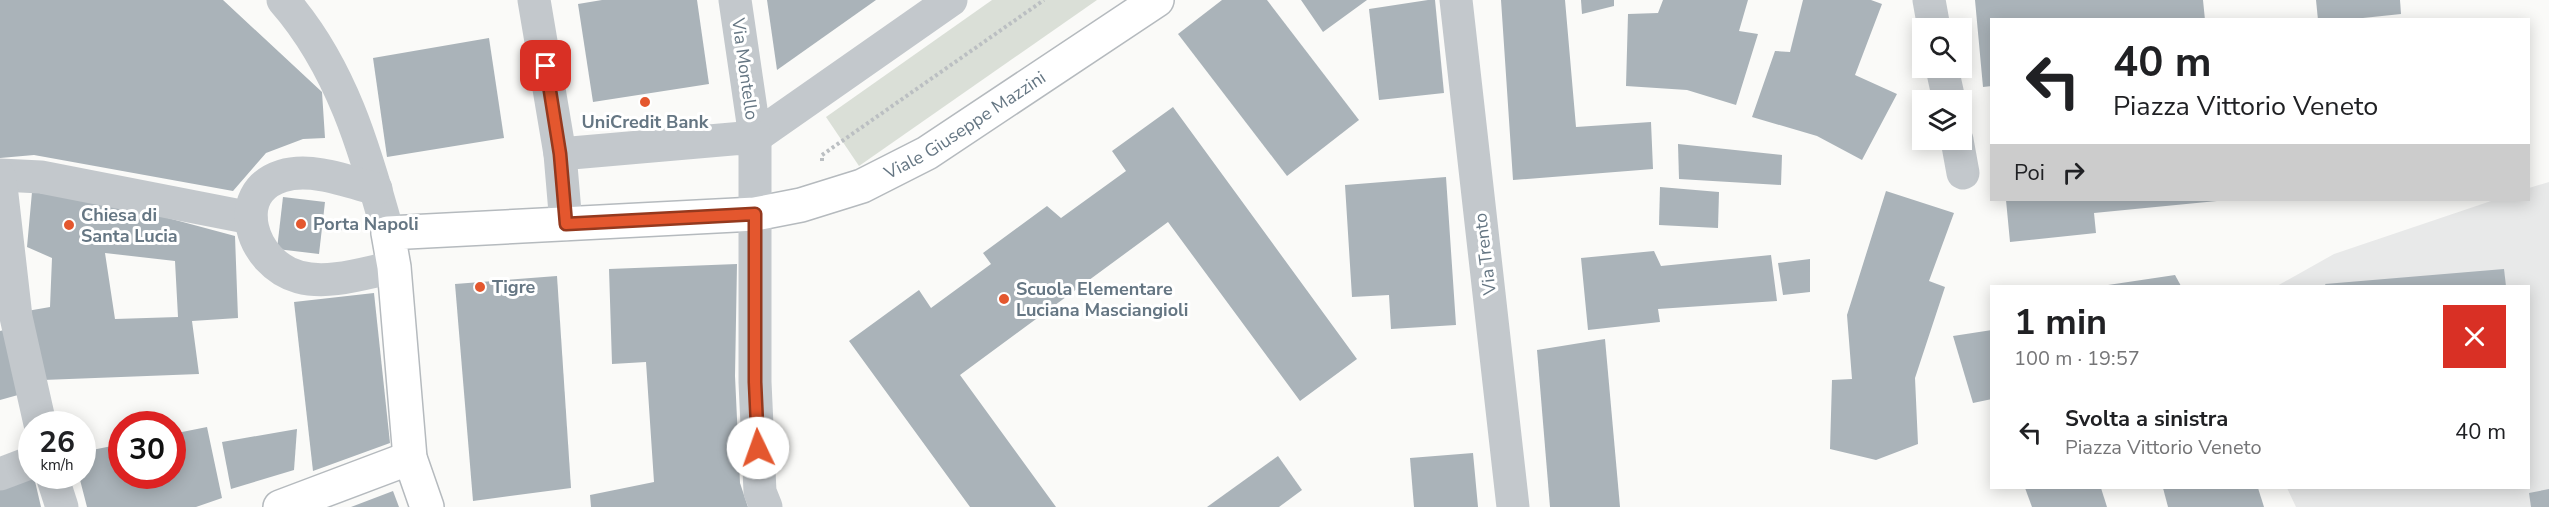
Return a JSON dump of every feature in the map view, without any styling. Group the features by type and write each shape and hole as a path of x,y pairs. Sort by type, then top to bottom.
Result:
{"main road":[{"name":"Viale Giuseppe Mazzini","path":"388,232 755,214 823,198 862,186 927,153 1157,0"},
{"path":"388,232 394,267 410,458 427,507"},
{"path":"280,507 410,458"}],"street":[{"path":"283,0 318,44 352,114 388,232"},
{"path":"534,0 560,154 566,224"},
{"name":"Via Montello","path":"735,0 755,137 755,382 760,492 766,507"},
{"path":"560,154 755,137 951,0"},
{"name":"Via Trento","path":"1456,0 1514,507"},
{"path":"1929,0 1932,18"},
{"path":"1959,150 1963,173"},
{"path":"376,189 336,178 302,173 282,176 263,185 251,218 257,246 276,267 299,277 337,279 394,267"},
{"path":"35,411 8,318 0,176 40,177 251,218"},
{"path":"0,474 18,467"},
{"path":"56,489 62,507"}],"path":[{"path":"823,198 822,154 1044,0"}],"shaded area":[{"path":"992,0 1097,0 859,166 826,117"},
{"path":"2549,182 2549,507 2296,507 2287,489 2530,489 2530,285 2279,285 2334,254 2491,201 2530,201 2530,188"}],"building":[{"path":"0,0 223,0 322,92 325,138 303,139 266,153 233,191 34,155 0,158"},
{"path":"602,0 697,0 709,84 593,102 578,4"},
{"path":"767,0 876,0 777,70"},
{"path":"1222,0 1267,0 1359,120 1287,176 1178,34"},
{"path":"1301,0 1367,0 1323,32"},
{"path":"1435,0 1444,93 1379,100 1369,9"},
{"path":"1501,0 1565,0 1576,127 1651,122 1653,169 1513,180"},
{"path":"1581,0 1614,0 1614,6 1582,14"},
{"path":"1663,0 1748,0 1739,31 1758,34 1736,105 1687,90 1626,86 1628,14 1658,13"},
{"path":"1803,0 1871,0 1882,4 1855,75 1897,94 1862,160 1817,136 1752,117 1775,51 1790,52"},
{"path":"1975,0 2203,0 2205,18 1990,18 1990,86 1983,87"},
{"path":"2316,0 2400,0 2401,14 2363,18 2318,18"},
{"path":"489,38 504,138 387,157 373,58"},
{"name":"Scuola Elementare Luciana Masciangioli","path":"1173,107 1357,359 1300,401 1168,222 960,375 1056,507 970,507 849,341 919,290 931,308 991,264 983,253 1047,206 1061,218 1126,171 1112,151"},
{"path":"1678,144 1782,155 1781,185 1679,179"},
{"path":"1446,177 1456,325 1391,329 1389,295 1352,297 1345,185"},
{"path":"1660,187 1719,192 1718,228 1659,225"},
{"path":"1886,191 1954,213 1929,281 1945,287 1915,378 1918,444 1876,460 1830,449 1832,380 1852,379 1847,315"},
{"path":"32,192 112,203 235,236 238,318 192,321 199,374 43,380 27,311 50,307 52,258 27,247","holes":["105,253 175,261 178,317 115,319"]},
{"name":"Porta Napoli","path":"283,197 325,202 319,254 277,249"},
{"path":"2006,201 2217,201 2094,213 2096,233 2010,242"},
{"path":"1654,251 1661,266 1771,255 1777,301 1658,309 1660,322 1588,330 1581,258"},
{"path":"1810,259 1810,292 1783,295 1778,263"},
{"path":"737,264 735,376 740,483 748,507 591,507 590,495 654,482 646,362 612,364 609,269"},
{"path":"2504,269 2506,285 2326,285"},
{"path":"2175,275 2180,285 2108,285"},
{"path":"557,276 571,488 473,501 455,284"},
{"path":"374,293 390,443 313,471 294,302"},
{"path":"8,329 18,395 0,400 0,331"},
{"path":"1990,330 1990,399 1973,403 1953,336"},
{"path":"1605,339 1620,507 1550,507 1537,350"},
{"path":"207,427 222,498 196,507 87,507 82,489 96,489 96,449 108,447 108,489 186,489 186,431"},
{"path":"297,429 294,470 231,489 222,442"},
{"path":"1473,453 1478,507 1414,507 1410,458"},
{"path":"1278,456 1302,490 1279,507 1207,507"},
{"path":"18,482 18,489 37,489 41,507 0,507 0,488"},
{"path":"2025,489 2101,489 2107,507 2032,507"},
{"path":"2163,489 2258,489 2264,507 2168,507"},
{"path":"2549,489 2549,507 2531,507 2529,493"},
{"path":"393,491 399,507 351,507"}],"place":[{"name":"UniCredit Bank","path":"645,102"},
{"name":"Porta Napoli","path":"301,224"},
{"name":"Chiesa di Santa Lucia","path":"69,225"},
{"name":"Tigre","path":"480,287"},
{"name":"Scuola Elementare Luciana Masciangioli","path":"1004,299"}],"route":[{"path":"546,66 560,154 566,224 755,214 755,382 758,448"}]}
